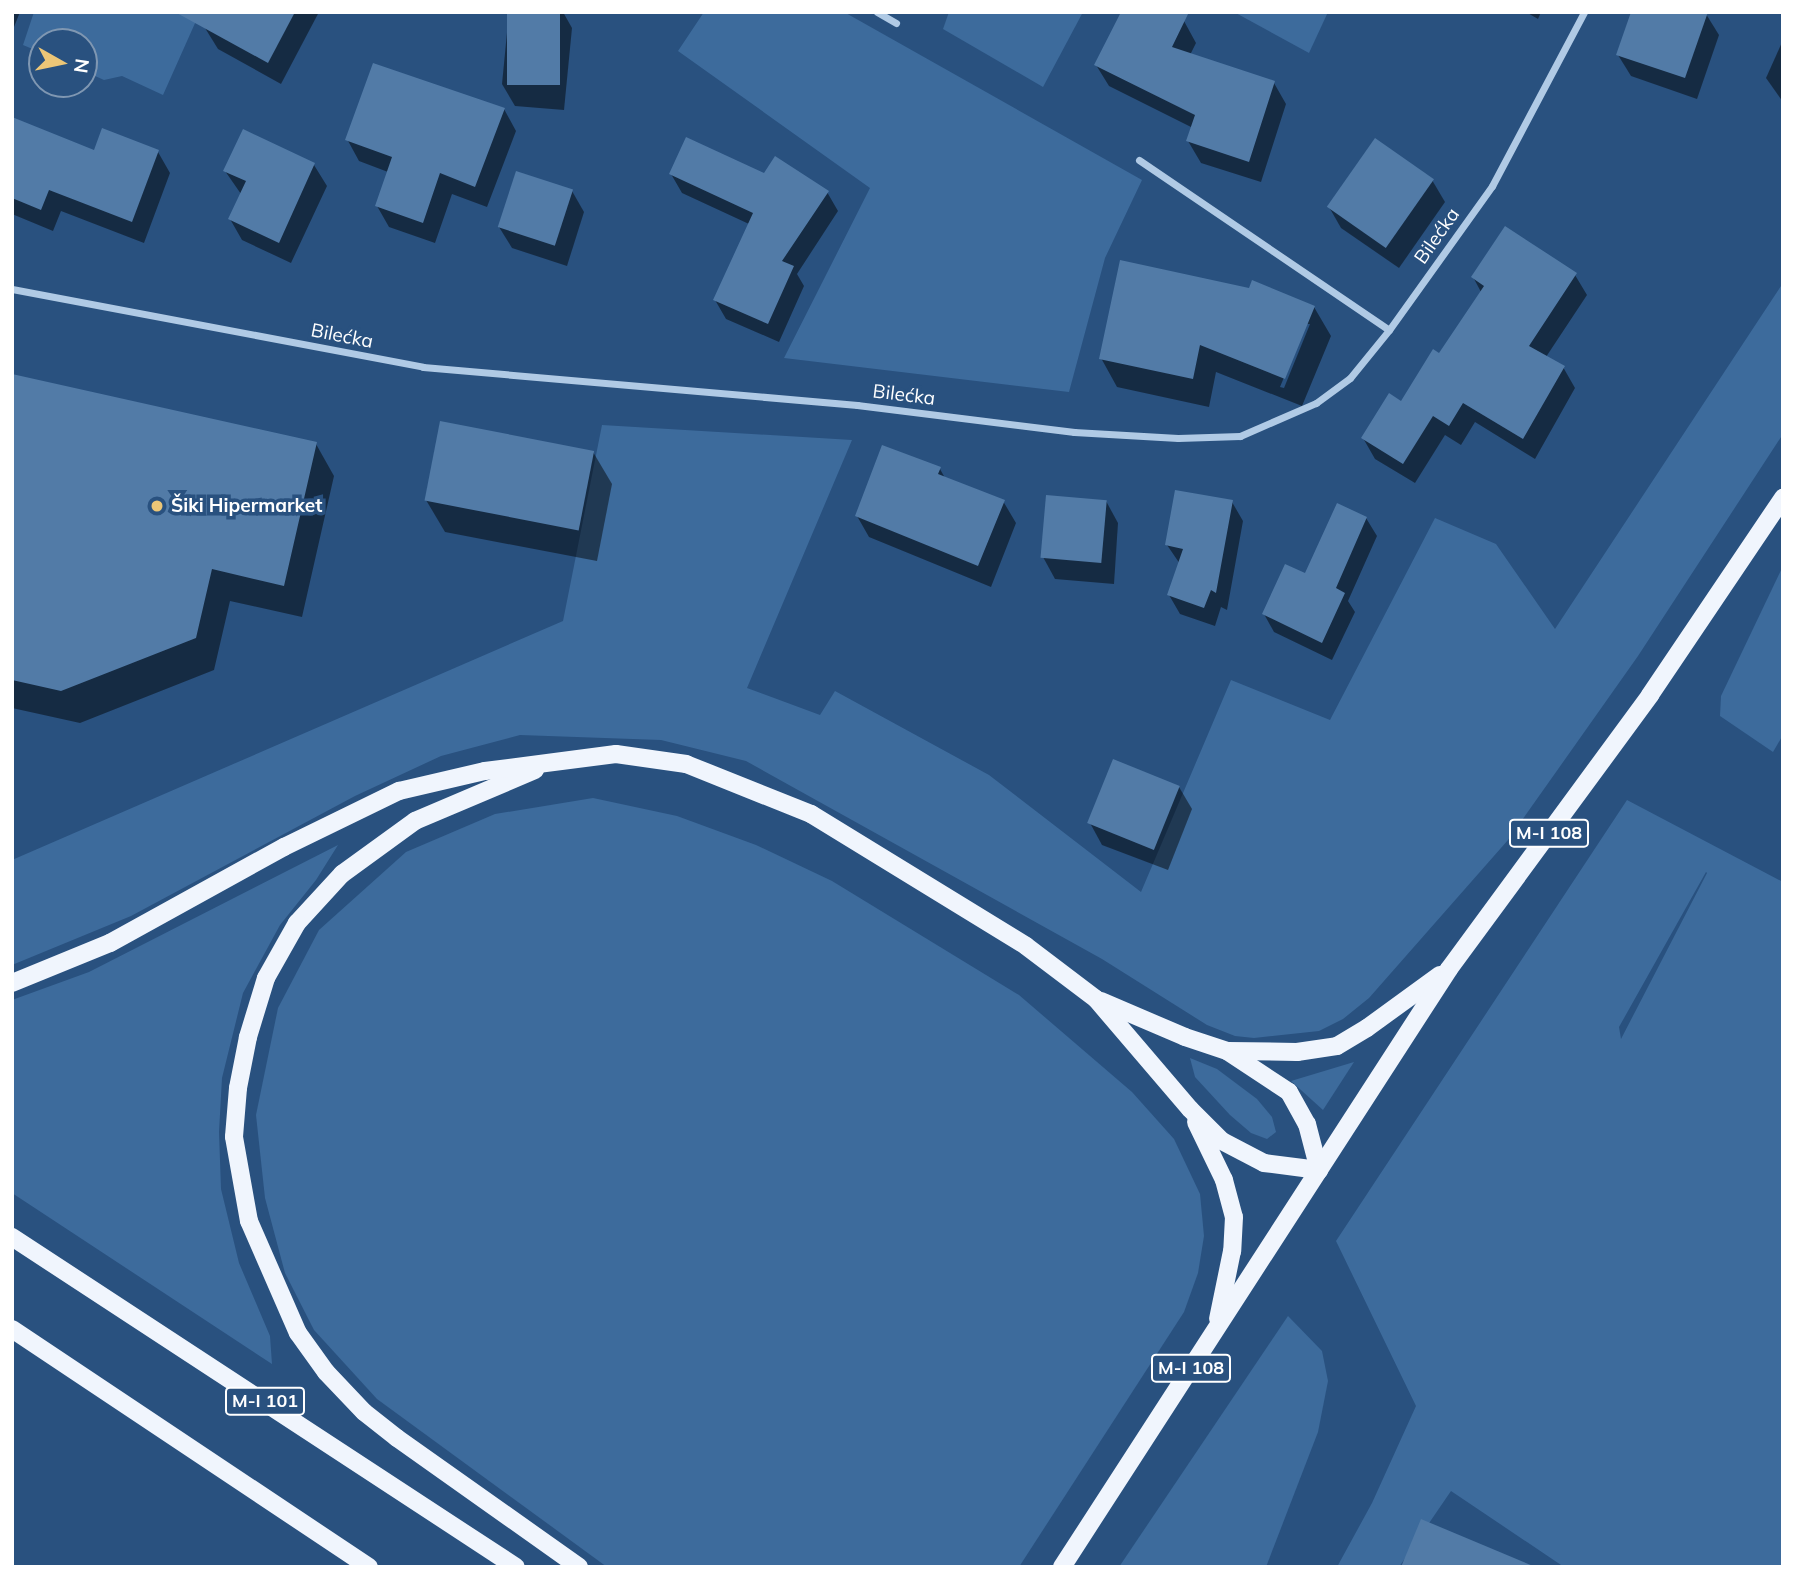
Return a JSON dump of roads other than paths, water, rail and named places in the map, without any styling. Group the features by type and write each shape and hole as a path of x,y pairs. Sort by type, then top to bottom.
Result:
{"main road":[{"name":"M-I 108","path":"1062,1567 1449,969 1650,695 1783,498"},
{"path":"12,983 110,943 284,847 400,791 485,771 617,754 686,764 811,814 1026,946 1096,999 1190,1109 1222,1141 1264,1163 1320,1170 1307,1125 1289,1092 1227,1051 1185,1037 1096,999"},
{"path":"557,760 415,821 342,874 298,923 266,978 248,1037 238,1088 234,1137 249,1221 298,1333 326,1372 364,1412 386,1429 579,1567"},
{"path":"1227,1051 1297,1052 1337,1046 1449,969"},
{"path":"1190,1109 1224,1180 1234,1217 1232,1251 1215,1331"},
{"name":"M-I 101","path":"12,1237 516,1567"},
{"path":"12,1329 369,1567"}],"street":[{"path":"877,12 896,23"},
{"name":"Bilećka","path":"12,289 423,367 844,404 1074,432 1178,438 1240,436 1316,403 1350,378 1389,330 1492,186 1584,12"},
{"path":"1139,160 1389,330"}],"place":[{"name":"Šiki Hipermarket","path":"157,506"}]}
